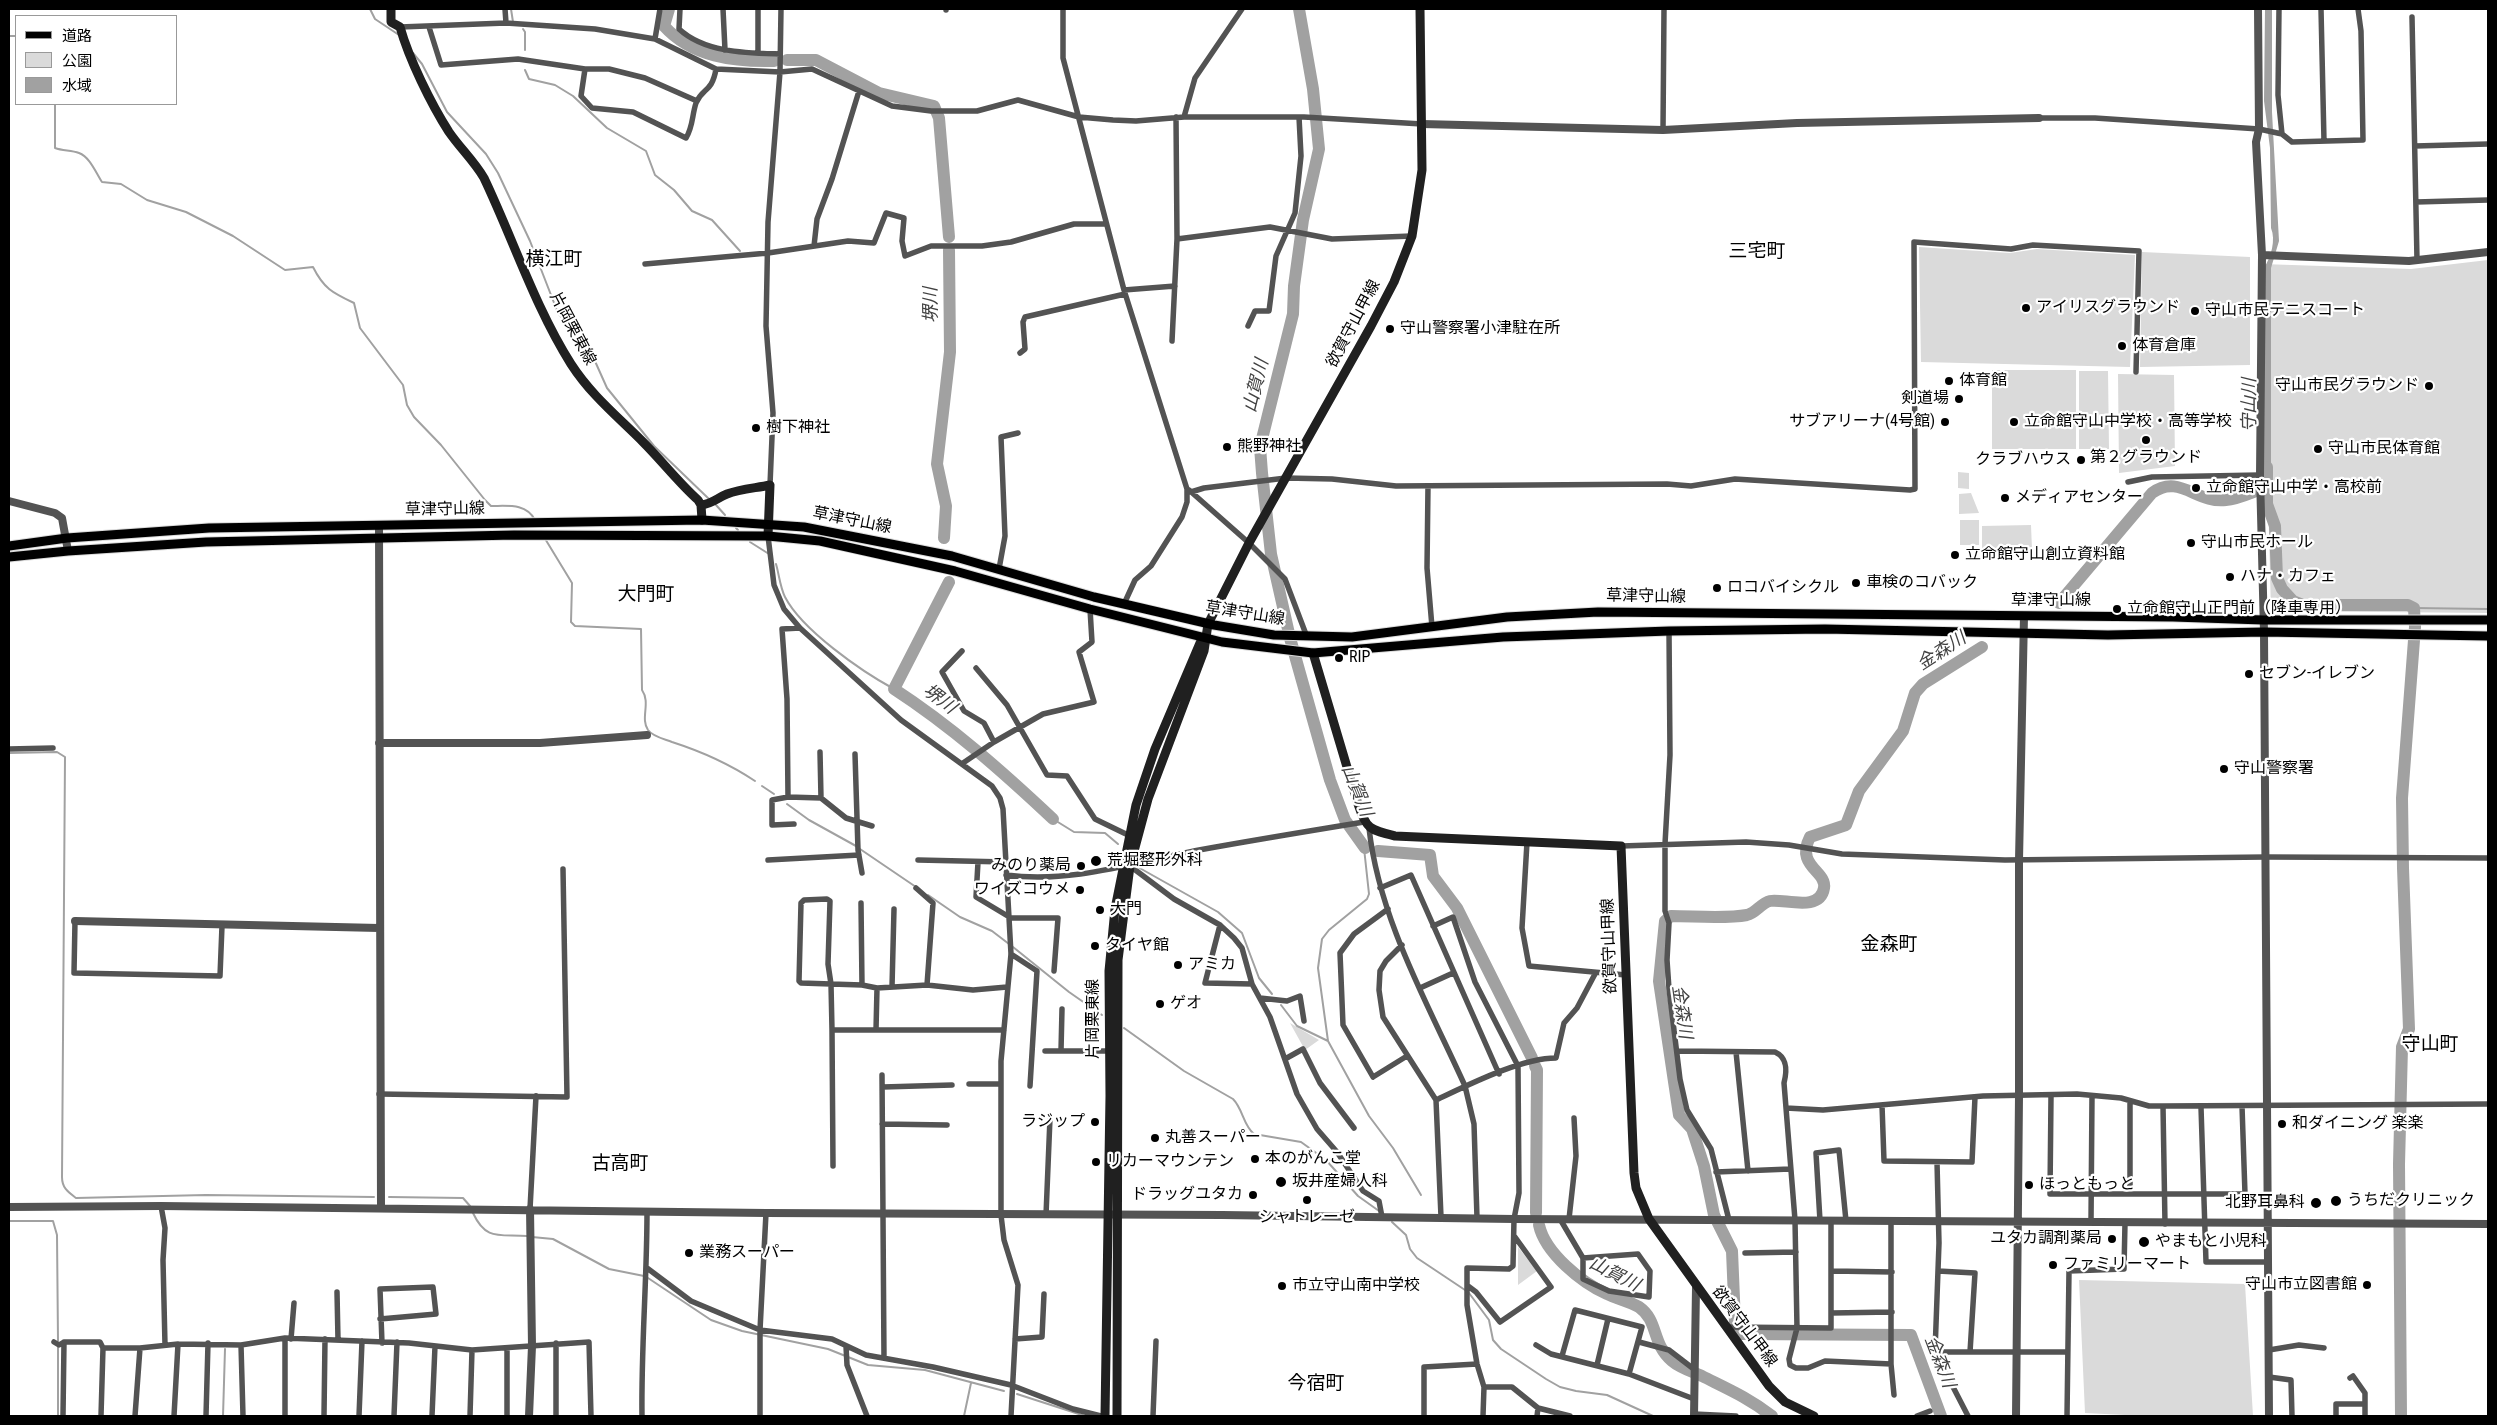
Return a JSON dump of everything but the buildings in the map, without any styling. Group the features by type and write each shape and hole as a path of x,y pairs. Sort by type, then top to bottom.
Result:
{"main road":[{"name":"片岡栗東線","path":"391,9 391,22 400,27 405,46 450,133 474,160 484,178 545,314 570,362 596,397 644,443 701,505"},
{"name":"欲賀守山甲線","path":"1208,624 1248,543 1371,326 1394,282 1412,236 1422,170 1420,9"},
{"path":"702,520 701,505 714,502 724,495 737,491 770,485 768,536"},
{"name":"草津守山線","path":"9,546 67,538 210,528 702,520 768,524 804,527 936,552 1094,597 1208,624 1258,633 1308,637 1368,635 1507,616 1598,612 2263,620 2488,620"},
{"name":"草津守山線","path":"9,558 68,551 206,542 514,535 768,536 820,541 956,571 1090,609 1205,638 1244,646 1313,653 1430,645 1503,637 1668,630 1825,630 2108,635 2264,632 2488,636"},
{"name":"片岡栗東線","path":"1117,1416 1108,1051 1109,971 1115,909 1126,866 1148,799 1204,651 1208,624"},
{"name":"片岡栗東線","path":"1105,1416 1118,960 1128,835 1155,749 1200,643 1205,638"},
{"path":"1313,653 1367,825 1395,836 1621,846"},
{"name":"欲賀守山甲線","path":"1621,846 1636,1188 1649,1219 1696,1288 1778,1396 1794,1408 1814,1416"}],"street":[{"path":"505,9 506,23"},
{"path":"655,39 660,9"},
{"path":"680,9 679,29 685,34 724,50 780,54"},
{"path":"723,9 724,50"},
{"path":"758,9 758,53"},
{"path":"770,485 773,413 766,326 768,254 780,72 780,9"},
{"path":"1063,9 1063,58 1106,224 1125,292 1189,490 1182,518 1151,566 1135,580 1124,604"},
{"path":"1184,117 1194,78 1242,9"},
{"path":"1663,130 1664,9"},
{"path":"2258,9 2259,129 2256,142 2262,255 2260,479 2264,632 2269,1416"},
{"path":"2279,9 2278,95 2282,134"},
{"path":"2321,9 2324,141"},
{"path":"400,27 506,23 596,29 655,39 716,69 780,72 812,69 892,106 931,111 954,112 998,107 1018,100 1079,117 1136,121 1176,117 1299,117 1422,124 1663,130 1798,123 2095,118 2259,129 2282,134 2292,142 2363,140 2361,31 2358,9"},
{"path":"2412,17 2417,260"},
{"path":"429,27 442,65 518,59 585,69 609,68 645,78 697,102"},
{"path":"585,69 581,96 592,108 633,112 686,138 690,131 697,102 714,84 716,69"},
{"path":"814,246 816,219 832,180 859,91"},
{"path":"1172,341 1177,239 1176,117"},
{"path":"1248,326 1255,311 1269,311 1276,256 1295,213 1301,156 1299,117"},
{"path":"2415,146 2488,144"},
{"path":"2416,202 2488,200"},
{"path":"645,264 768,254 848,240 874,243 886,213 904,218 902,241 905,256 931,246 982,246 1011,242 1074,224 1106,224"},
{"path":"1177,239 1270,227 1332,239 1412,236"},
{"path":"1189,490 1286,478 1332,479 1396,486 1666,484 1691,486 1735,479 1910,490 1915,488 1914,242 2010,249 2033,246 2139,251 2136,372"},
{"path":"2262,255 2370,261 2417,260 2488,252"},
{"path":"1020,353 1025,349 1023,322 1025,317 1125,292 1175,286"},
{"path":"999,569 1005,536 1001,437 1018,433"},
{"path":"2128,482 2152,477 2260,479"},
{"path":"1428,486 1427,568 1432,627"},
{"path":"1189,490 1285,579 1308,637"},
{"path":"9,501 55,513 62,518 68,551"},
{"path":"379,526 379,1094 381,1208"},
{"path":"768,536 774,585 784,609 800,628 900,720 964,764 992,786 1000,798 1003,809 1006,875 1011,918 1011,952 1001,1084 1001,1215 1004,1240 1018,1284 1011,1385 1011,1416"},
{"path":"964,764 994,742 1043,714 1094,702 1079,652 1092,642 1090,609"},
{"path":"2016,1416 2019,860 2024,616"},
{"path":"788,797 787,698 782,629 800,628"},
{"path":"1668,630 1670,755 1665,844 1665,911 1669,923 1670,939 1667,960 1677,1051 1687,1110 1711,1149 1729,1220"},
{"path":"962,650 942,672 964,711 984,723 994,742"},
{"path":"976,668 1007,705 1047,775 1067,776 1095,819 1128,835"},
{"path":"379,743 540,743 647,735"},
{"path":"9,749 53,748"},
{"path":"820,752 821,798"},
{"path":"855,754 858,853 862,873"},
{"path":"794,824 772,824 772,800 788,797 821,798 846,818 872,826"},
{"path":"1006,875 1027,878 1045,877 1126,866 1197,851 1367,825 1372,858 1380,888 1420,988 1465,1086 1474,1124 1477,1218"},
{"path":"1527,842 1522,928 1529,966 1595,974 1626,975"},
{"path":"1621,846 1746,842 1789,845 1842,854 1893,858 2019,860 2266,857 2488,858"},
{"path":"768,860 858,853"},
{"path":"918,860 1006,862"},
{"path":"978,862 976,897 1011,918 1058,918 1054,971"},
{"path":"1126,866 1174,899 1220,925 1242,948 1252,984 1270,1017 1297,1094 1317,1130 1337,1152 1363,1191 1379,1201 1382,1217"},
{"path":"379,1094 567,1097 562,869"},
{"path":"1380,888 1411,875 1498,1074"},
{"path":"916,888 933,902 927,985"},
{"path":"832,1166 832,984 828,964 830,901 827,899 804,900 801,904 799,981 801,983 832,984 862,985 877,988 927,985 972,990 1007,987"},
{"path":"860,903 862,985"},
{"path":"892,987 894,908"},
{"path":"1388,909 1354,934 1340,953 1343,1025 1373,1077 1407,1056"},
{"path":"1433,926 1453,917 1475,982 1518,1066 1519,1192 1514,1219 1514,1266 1509,1270 1467,1268 1467,1299 1477,1364 1484,1387 1483,1416"},
{"path":"222,926 220,976 74,973 75,921 222,926 379,928"},
{"path":"1220,925 1205,983 1252,984"},
{"path":"1402,945 1386,961 1380,971 1379,990 1383,1017 1436,1100 1441,1217"},
{"path":"1011,952 1036,971 1030,1086"},
{"path":"1420,988 1453,973"},
{"path":"1436,1100 1465,1086 1538,1058 1556,1058 1564,1024 1577,1008 1595,974"},
{"path":"876,1030 877,988"},
{"path":"1260,998 1287,1001 1300,996 1304,1021"},
{"path":"1061,1051 1062,1009"},
{"path":"832,1030 1004,1030"},
{"path":"1285,1059 1303,1049 1320,1083 1354,1128"},
{"path":"1045,1051 1108,1051"},
{"path":"1677,1051 1775,1052 1779,1054 1786,1067 1784,1083 1796,1252 1797,1328 1789,1359 1790,1365 1796,1368 1808,1368 1825,1361 1891,1364"},
{"path":"1736,1052 1748,1171"},
{"path":"882,1075 884,1358"},
{"path":"969,1084 1001,1084"},
{"path":"882,1087 952,1085"},
{"path":"529,1416 532,1346 530,1209 536,1096"},
{"path":"1786,1108 1822,1110 1975,1097 2019,1096 2092,1096 2121,1098 2130,1102 2163,1106 2201,1107 2488,1104"},
{"path":"2050,1096 2050,1194 2244,1194 2242,1106"},
{"path":"2092,1096 2092,1222"},
{"path":"1882,1105 1884,1162 1972,1162 1975,1097"},
{"path":"2130,1102 2130,1194"},
{"path":"2163,1106 2165,1224"},
{"path":"2201,1107 2206,1262 2269,1262"},
{"path":"1046,1215 1050,1118"},
{"path":"1574,1118 1576,1156 1564,1219 1584,1258 1583,1279 1609,1291 1648,1297 1650,1272 1638,1254 1584,1258"},
{"path":"882,1124 947,1125"},
{"path":"1820,1221 1816,1153 1839,1150 1846,1221"},
{"path":"1937,1162 1938,1271 1935,1352 1968,1416"},
{"path":"1716,1172 1790,1169"},
{"path":"161,1206 165,1228 162,1260 165,1346"},
{"path":"9,1207 161,1206 530,1209 766,1214 1112,1214 1514,1219 2092,1222 2125,1224 2268,1222 2488,1224"},
{"path":"642,1416 641,1345 647,1268 647,1212"},
{"path":"760,1416 760,1330 766,1214"},
{"path":"1726,1327 1831,1328 1831,1221"},
{"path":"1891,1222 1891,1364 1894,1395"},
{"path":"2067,1416 2069,1272 2124,1269 2125,1224"},
{"path":"1468,1288 1476,1292 1500,1322 1551,1287 1515,1237"},
{"path":"1745,1253 1796,1252"},
{"path":"647,1268 691,1300 760,1330 832,1340 866,1354 1011,1385 1073,1409 1100,1416"},
{"path":"1832,1271 1892,1272"},
{"path":"1938,1271 1975,1273 1970,1352"},
{"path":"380,1319 436,1314 433,1287 380,1288 380,1319 382,1343"},
{"path":"1696,1288 1694,1415 1736,1416"},
{"path":"337,1292 338,1340"},
{"path":"1015,1339 1042,1338 1044,1294"},
{"path":"285,1416 288,1338 294,1303"},
{"path":"1562,1356 1575,1310 1642,1327 1629,1374"},
{"path":"1832,1313 1892,1312"},
{"path":"1597,1365 1608,1319"},
{"path":"103,1348 140,1348 178,1344 241,1345 288,1338 382,1343 397,1342 472,1350 589,1342 591,1416"},
{"path":"324,1416 325,1339"},
{"path":"359,1416 362,1341"},
{"path":"1153,1416 1156,1341"},
{"path":"63,1416 59,1343 100,1342 103,1348 101,1416"},
{"path":"394,1416 397,1342"},
{"path":"1639,1342 1669,1350 1695,1370"},
{"path":"556,1343 556,1416"},
{"path":"174,1416 178,1344"},
{"path":"206,1416 208,1344"},
{"path":"2269,1350 2299,1344 2324,1348"},
{"path":"241,1345 243,1416"},
{"path":"1536,1345 1551,1354 1629,1374 1694,1399"},
{"path":"432,1416 435,1346"},
{"path":"846,1346 847,1365 867,1416"},
{"path":"135,1416 140,1348"},
{"path":"507,1349 507,1416"},
{"path":"470,1416 472,1350"},
{"path":"1935,1352 2068,1352"},
{"path":"1424,1416 1424,1367 1477,1364"},
{"path":"2350,1378 2353,1376 2366,1394 2365,1416"},
{"path":"2269,1377 2291,1380 2292,1416"},
{"path":"1484,1387 1512,1388 1538,1408 1570,1416"},
{"path":"2336,1416 2336,1404 2365,1404"},
{"path":"1537,1416 1538,1408"},
{"path":"1917,1416 1930,1411"}],"green space":[{"name":"アイリスグラウンド","path":"1919,247 2010,253 2037,249 2135,255 2130,367 1921,362"},
{"name":"守山市民テニスコート","path":"2142,252 2250,257 2250,365 2140,367"},
{"path":"2488,260 2488,613 2271,611 2262,264 2411,269"},
{"path":"1992,370 2076,370 2076,449 1992,449"},
{"path":"2079,371 2108,371 2109,449 2079,449"},
{"name":"第２グラウンド","path":"2118,374 2174,375 2175,466 2119,473"},
{"path":"1958,472 1969,473 1969,489 1958,488"},
{"path":"1971,493 1979,513 1959,514 1959,494"},
{"path":"1960,520 1979,520 1979,545 1960,545"},
{"path":"2031,525 2032,550 1982,550 1982,526"},
{"path":"1290,1023 1319,1040 1305,1050"},
{"path":"1518,1247 1537,1271 1518,1285"},
{"path":"2079,1280 2245,1284 2253,1416 2145,1416 2085,1413"}],"water":[{"path":"2265,9 2272,9 2272,112 2279,241 2271,268 2271,484 2264,486 2264,268 2271,254 2273,243 2271,228 2270,148 2264,101"}],"waterway":[{"path":"370,9 375,19 399,35"},
{"path":"511,9 513,22"},
{"name":"堺川","path":"669,9 664,26 687,45 714,56 729,59 774,61"},
{"name":"山賀川","path":"1299,9 1313,89 1319,149 1303,220 1294,286 1293,314 1260,447 1262,473 1271,554 1290,638 1330,780 1345,820 1365,848"},
{"path":"523,29 525,32 525,50"},
{"path":"9,36 15,36"},
{"path":"413,53 422,64 447,112 486,154 498,173 530,241 558,313 590,350 607,388 654,446 709,499"},
{"name":"堺川","path":"787,60 816,60 879,93 934,106 939,118 949,237"},
{"path":"525,70 529,79 555,85 573,96 607,128 646,151 655,175 674,190 692,211 712,220 740,251"},
{"path":"55,105 55,148 83,155 90,162 102,182 121,184 147,200 186,212 233,236 285,270 313,267 330,290 354,303 360,328 403,385 407,405 414,417 441,445 485,500 491,506 522,508 535,520"},
{"name":"堺川","path":"944,538 946,506 937,464 950,352 949,250"},
{"path":"2267,467 2267,504 2275,526 2277,578 2282,589 2293,601 2303,605 2408,605 2414,608 2415,627 2402,798 2409,1029 2402,1047 2399,1164 2401,1416"},
{"name":"金森川","path":"2059,603 2152,493 2171,486 2180,487 2206,498 2226,500 2241,497 2267,487"},
{"path":"716,505 725,515"},
{"path":"544,537 572,583 571,622 575,626 641,629 642,690 646,700 645,721 648,730 656,736 736,769 755,781"},
{"path":"750,542 769,554"},
{"path":"776,564 785,597 793,610 805,623 849,661 894,689"},
{"name":"堺川","path":"949,582 894,689 936,718 976,750 1053,819"},
{"name":"守山川","path":"2414,608 2488,609"},
{"name":"金森川","path":"1941,1416 1911,1335 1739,1334 1735,1323 1732,1251 1714,1215 1704,1166 1692,1129 1679,1115 1659,981 1665,921 1671,916 1719,917 1747,915 1770,901 1800,903 1816,900 1821,896 1824,882 1812,867 1806,855 1806,847 1810,837 1846,825 1859,791 1903,731 1915,693 1923,684 1982,647"},
{"path":"9,753 57,752 65,757 62,1177 63,1184 70,1194 76,1198 206,1195 374,1197"},
{"path":"762,786 774,794"},
{"path":"787,804 809,820 856,846"},
{"path":"1053,819 1074,832 1105,833 1118,844"},
{"path":"1364,848 1369,894 1367,899 1329,930 1322,939 1318,968 1328,1041 1369,1116 1393,1148 1421,1195"},
{"path":"860,849 916,887"},
{"name":"山賀川","path":"1378,851 1430,855 1433,876 1457,908 1532,1058"},
{"path":"1136,866 1218,912 1242,933 1259,978 1272,994"},
{"path":"928,895 960,917 992,931 1009,944"},
{"path":"1013,947 1069,992 1102,1015"},
{"path":"1281,1005 1297,1026 1328,1041"},
{"path":"1124,1028 1184,1071 1233,1099 1239,1107 1247,1126 1254,1134 1301,1142 1326,1160 1358,1196 1379,1211"},
{"name":"山賀川","path":"1535,1066 1537,1070 1536,1213"},
{"path":"389,1197 463,1198 470,1206"},
{"path":"473,1213 478,1222 488,1232 501,1235 527,1236"},
{"path":"9,1221 53,1221 57,1235 58,1341"},
{"path":"1392,1222 1406,1235 1410,1249 1417,1258 1465,1290"},
{"name":"山賀川","path":"1539,1225 1549,1246 1576,1275 1597,1289 1639,1307 1645,1313 1653,1325 1661,1347 1672,1361 1738,1394 1772,1416"},
{"path":"532,1237 553,1239 609,1269 644,1276"},
{"path":"648,1278 711,1320 742,1331 828,1349 868,1365 925,1370 1004,1391"},
{"path":"1469,1293 1489,1320 1493,1340 1501,1349 1560,1387 1607,1395 1653,1416"},
{"path":"58,1346 58,1416"},
{"path":"223,1416 225,1349"},
{"path":"964,1416 971,1383"},
{"path":"1017,1394 1085,1416"}],"place":[{"name":"アイリスグラウンド","path":"2026,308"},
{"name":"守山市民テニスコート","path":"2195,311"},
{"name":"守山警察署小津駐在所","path":"1390,329"},
{"name":"体育倉庫","path":"2122,346"},
{"name":"体育館","path":"1949,381"},
{"name":"守山市民グラウンド","path":"2429,386"},
{"name":"剣道場","path":"1959,399"},
{"name":"サブアリーナ(4号館)","path":"1945,422"},
{"name":"立命館守山中学校・高等学校","path":"2014,422"},
{"name":"樹下神社","path":"756,428"},
{"name":"第２グラウンド","path":"2146,440"},
{"name":"熊野神社","path":"1227,447"},
{"name":"守山市民体育館","path":"2318,449"},
{"name":"クラブハウス","path":"2081,460"},
{"name":"立命館守山中学・高校前","path":"2196,488"},
{"name":"メディアセンター","path":"2005,498"},
{"name":"守山市民ホール","path":"2191,543"},
{"name":"立命館守山創立資料館","path":"1955,555"},
{"name":"ハナ・カフェ","path":"2230,577"},
{"name":"車検のコバック","path":"1856,583"},
{"name":"ロコバイシクル","path":"1717,588"},
{"name":"立命館守山正門前（降車専用）","path":"2117,609"},
{"name":"RIP","path":"1339,658"},
{"name":"セブン-イレブン","path":"2249,674"},
{"name":"守山警察署","path":"2224,769"},
{"name":"荒堀整形外科","path":"1096,861"},
{"name":"みのり薬局","path":"1081,866"},
{"name":"ワイズコウメ","path":"1080,890"},
{"name":"大門","path":"1100,910"},
{"name":"タイヤ館","path":"1095,946"},
{"name":"アミカ","path":"1178,965"},
{"name":"ゲオ","path":"1160,1004"},
{"name":"ラジップ","path":"1095,1122"},
{"name":"和ダイニング 楽楽","path":"2282,1124"},
{"name":"丸善スーパー","path":"1155,1138"},
{"name":"本のがんこ堂","path":"1255,1159"},
{"name":"リカーマウンテン","path":"1096,1162"},
{"name":"坂井産婦人科","path":"1281,1182"},
{"name":"ほっともっと","path":"2029,1185"},
{"name":"ドラッグユタカ","path":"1253,1195"},
{"name":"シャトレーゼ","path":"1307,1200"},
{"name":"うちだクリニック","path":"2336,1201"},
{"name":"北野耳鼻科","path":"2316,1203"},
{"name":"ユタカ調剤薬局","path":"2112,1239"},
{"name":"やまもと小児科","path":"2144,1242"},
{"name":"業務スーパー","path":"689,1253"},
{"name":"ファミリーマート","path":"2053,1265"},
{"name":"守山市立図書館","path":"2367,1285"},
{"name":"市立守山南中学校","path":"1282,1286"}],"district":[{"name":"三宅町","path":"1757,252"},
{"name":"横江町","path":"554,260"},
{"name":"大門町","path":"646,595"},
{"name":"金森町","path":"1889,945"},
{"name":"守山町","path":"2430,1045"},
{"name":"古高町","path":"620,1164"},
{"name":"今宿町","path":"1316,1384"}]}
